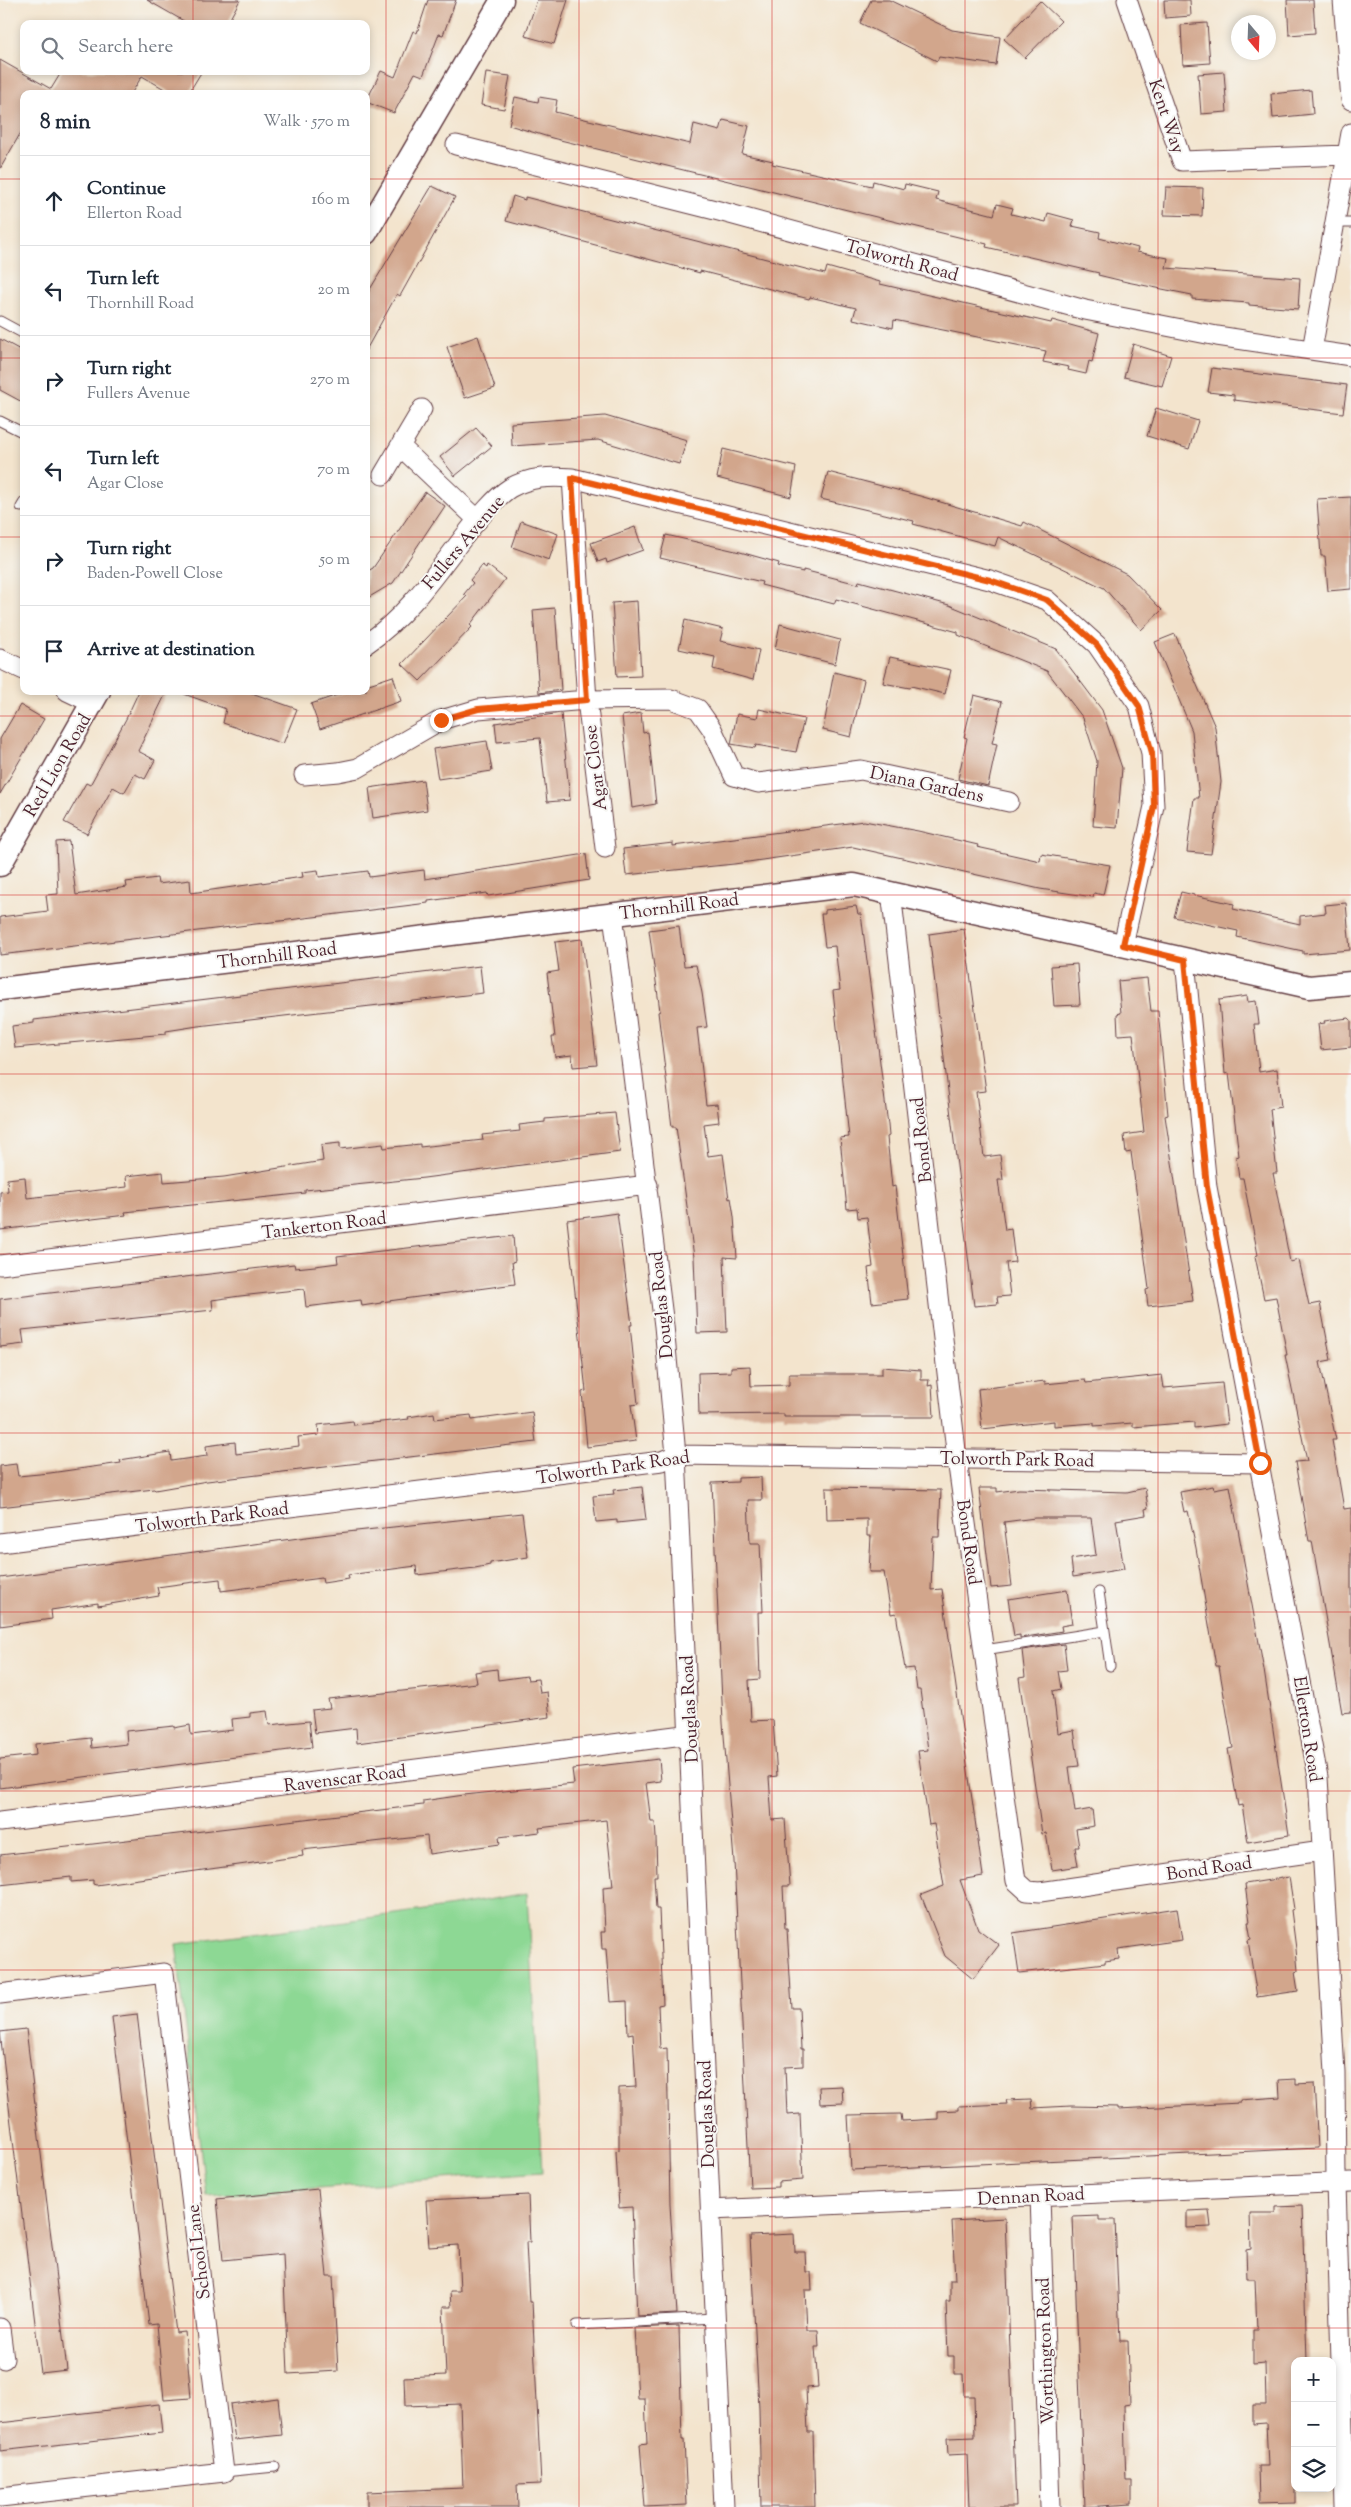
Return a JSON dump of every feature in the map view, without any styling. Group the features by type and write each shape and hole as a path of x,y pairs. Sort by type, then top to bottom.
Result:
{"street":[{"path":"370,226 502,0"},
{"name":"Kent Way","path":"1127,0 1182,161 1347,154"},
{"path":"1343,0 1351,100"},
{"path":"1312,350 1344,223 1347,154 1351,133"},
{"name":"Tolworth Road","path":"456,145 718,211 1085,310 1217,336 1351,356"},
{"path":"383,475 422,408"},
{"path":"400,446 478,520"},
{"name":"Fullers Avenue","path":"370,642 382,634 409,607 478,520 509,489 534,478 551,476 572,478 990,580 1047,600 1097,645 1139,706 1152,753 1154,806 1123,945"},
{"name":"Agar Close","path":"572,478 587,700 605,848"},
{"path":"0,658 20,668"},
{"name":"Red Lion Road","path":"0,865 96,697"},
{"name":"Diana Gardens","path":"304,775 358,768 441,720 478,709 587,700 671,699 698,709 712,729 734,776 758,783 861,770 1009,802"},
{"name":"Thornhill Road","path":"0,989 854,885 1309,987 1351,983"},
{"name":"Bond Road","path":"890,892 957,1458 1016,1881 1027,1890 1040,1892 1322,1852"},
{"name":"Douglas Road","path":"613,914 648,1185 676,1455 691,1734 724,2507"},
{"name":"Ellerton Road","path":"1185,960 1207,1187 1318,1777 1343,2182 1346,2507"},
{"name":"Tankerton Road","path":"0,1265 648,1185"},
{"name":"Tolworth Park Road","path":"0,1543 662,1461 676,1455 1260,1463"},
{"name":"Ravenscar Road","path":"0,1822 691,1734"},
{"name":"School Lane","path":"0,1994 164,1973 224,2472"},
{"name":"Dennan Road","path":"710,2210 1343,2182"},
{"name":"Worthington Road","path":"1040,2196 1050,2507"},
{"path":"0,2328 4,2359"},
{"path":"0,2497 224,2472"}],"lane":[{"path":"0,321 20,332"},
{"path":"0,420 20,431"},
{"path":"1099,1592 1110,1666"},
{"path":"984,1650 1104,1631"},
{"path":"577,2325 715,2318"},
{"path":"224,2472 275,2467"}],"green space":[{"path":"527,1893 542,2172 206,2196 176,1944 337,1923"}],"building":[{"path":"147,0 240,0 229,20 182,20"},
{"path":"428,0 456,0 443,35 439,34 423,76 415,73 394,113 370,104 370,94 381,71 395,77 413,31 417,33"},
{"path":"537,0 568,0 554,44 525,36"},
{"path":"871,0 889,0 952,30 1000,37 996,65 939,57 937,61 860,23"},
{"path":"1164,0 1190,0 1191,16 1165,18"},
{"path":"1287,0 1313,0 1315,33 1289,35"},
{"path":"1040,1 1061,21 1025,58 1004,39"},
{"path":"1207,23 1210,63 1183,65 1181,25"},
{"path":"0,60 20,71 20,75 26,75 51,89 60,75 200,75 190,90 166,90 142,76 133,90 20,90 20,134 0,169"},
{"path":"1224,72 1227,112 1201,114 1198,74"},
{"path":"486,73 510,76 504,109 481,105"},
{"path":"1311,90 1313,114 1273,118 1271,94"},
{"path":"515,97 538,102 539,97 557,100 555,112 690,144 694,124 720,131 723,120 749,126 742,154 773,161 772,164 872,186 873,181 904,189 905,184 938,192 936,200 994,215 997,204 1013,208 1011,214 1046,222 1048,213 1074,220 1072,226 1100,232 1099,238 1138,248 1137,252 1168,258 1166,268 1300,278 1298,309 1192,299 1192,295 1098,275 1099,273 986,247 987,244 552,138 509,125"},
{"path":"432,186 455,197 400,296 397,294 370,343 370,289"},
{"path":"1166,187 1203,188 1202,216 1164,215"},
{"path":"513,196 525,200 525,197 825,274 827,267 880,282 880,284 1051,323 1052,320 1099,333 1092,362 1089,361 1086,374 1068,370 1069,367 1043,362 1046,351 894,320 893,328 853,319 856,308 810,297 809,299 700,271 700,273 506,221"},
{"path":"478,336 495,388 465,398 447,347"},
{"path":"0,339 20,350 20,401 0,390"},
{"path":"1133,344 1171,356 1162,386 1124,377"},
{"path":"1212,368 1347,385 1343,413 1234,400 1234,395 1208,392"},
{"path":"1156,408 1198,421 1189,449 1147,436"},
{"path":"605,416 687,440 679,464 598,440 512,446 511,423"},
{"path":"476,428 492,446 455,476 440,457"},
{"path":"723,449 796,467 791,497 717,478"},
{"path":"828,472 920,496 1022,526 1024,522 1127,574 1162,610 1141,630 1104,588 998,537 995,546 913,524 914,521 821,499"},
{"path":"425,492 445,506 435,521 433,520 393,583 370,597 370,570"},
{"path":"1351,497 1351,589 1328,591 1325,556 1321,556 1317,499"},
{"path":"521,521 558,534 549,560 512,547"},
{"path":"635,527 643,550 607,563 606,559 598,562 591,543"},
{"path":"666,535 740,552 779,563 778,566 803,572 803,570 858,584 859,581 949,605 1056,649 1102,710 1122,768 1117,828 1093,826 1097,761 1083,718 1047,671 958,635 958,632 836,599 834,604 761,585 762,582 660,558"},
{"path":"482,565 486,568 487,565 505,579 470,625 472,627 420,681 402,664 467,596 464,594 473,583 470,580"},
{"path":"637,601 641,676 617,677 612,603"},
{"path":"555,608 561,690 539,693 533,610"},
{"path":"685,620 723,629 720,641 759,650 753,680 713,669 715,657 679,649"},
{"path":"780,624 840,640 835,664 775,649"},
{"path":"1175,634 1215,727 1221,782 1211,854 1187,852 1194,798 1199,798 1192,731 1155,642"},
{"path":"890,657 951,670 945,694 911,686 910,688 883,683"},
{"path":"834,672 864,680 851,737 823,730"},
{"path":"393,676 401,701 320,729 311,704 337,695 370,695 370,684"},
{"path":"137,695 165,695 138,751 155,760 145,779 135,774 124,793 113,787 87,834 64,822 86,783 90,785"},
{"path":"187,695 257,695 297,709 283,744 223,723 226,709"},
{"path":"974,695 1002,702 992,743 997,744 988,786 958,779 967,738 964,737"},
{"path":"20,705 44,719 0,794 0,739"},
{"path":"759,709 804,719 796,752 756,745 755,748 731,744 737,714 757,718"},
{"path":"561,713 570,800 547,802 540,738 497,742 495,723"},
{"path":"641,713 643,733 648,732 656,804 632,808 622,716"},
{"path":"487,741 492,771 438,779 433,749"},
{"path":"423,780 427,810 373,818 369,788"},
{"path":"864,821 918,831 1040,861 1041,854 1110,865 1103,895 1094,893 1093,897 1040,889 853,847 734,864 626,875 623,849 673,843 673,846"},
{"path":"69,841 76,895 127,887 126,882 157,878 158,884 190,880 191,893 303,877 302,872 318,870 319,877 368,871 369,877 424,870 425,879 586,854 589,880 488,896 487,893 428,901 428,903 0,955 0,917 48,911 46,895 58,894 56,842"},
{"path":"1181,892 1234,904 1233,909 1300,924 1300,916 1326,913 1325,905 1346,903 1350,950 1303,954 1303,951 1237,937 1238,931 1174,917"},
{"path":"856,906 858,914 861,914 888,1125 889,1136 887,1137 892,1187 895,1186 908,1299 872,1303 868,1268 873,1267 867,1217 858,1218 857,1208 847,1209 840,1138 849,1137 833,991 840,990 835,946 825,947 821,914 825,914 825,910"},
{"path":"679,926 684,966 696,965 702,993 707,1027 697,1028 706,1105 717,1104 719,1122 704,1124 708,1156 723,1154 729,1199 731,1198 734,1217 737,1258 724,1257 727,1332 697,1333 694,1257 676,1127 672,1127 658,1012 660,1011 649,930"},
{"path":"964,929 986,1091 976,1092 984,1157 1000,1155 1003,1180 998,1180 1005,1230 1011,1229 1015,1262 1006,1263 1010,1296 997,1297 998,1304 974,1306 929,934"},
{"path":"582,939 597,1065 573,1067 572,1055 555,1057 552,1037 555,1037 547,973 559,971 555,942"},
{"path":"1077,964 1080,1005 1054,1006 1051,966"},
{"path":"480,966 483,993 198,1026 166,1031 166,1034 15,1048 12,1026 34,1023 34,1020"},
{"path":"1147,978 1151,1011 1158,1011 1168,1115 1165,1116 1193,1301 1148,1306 1146,1290 1149,1289 1131,1152 1126,1153 1124,1135 1144,1132 1133,1034 1118,1035 1117,1014 1121,1013 1118,981"},
{"path":"1247,996 1248,1002 1256,1001 1259,1024 1254,1024 1259,1072 1277,1069 1281,1107 1270,1109 1277,1173 1273,1173 1290,1262 1299,1260 1309,1305 1320,1303 1331,1360 1320,1362 1336,1440 1332,1440 1344,1509 1351,1508 1351,1712 1342,1713 1312,1541 1309,1541 1305,1519 1295,1462 1307,1461 1285,1355 1287,1355 1276,1297 1264,1299 1255,1256 1258,1255 1243,1178 1239,1178 1236,1157 1239,1156 1229,1073 1225,1074 1219,1000"},
{"path":"1349,1018 1351,1020 1351,1047 1321,1050 1318,1024 1325,1023 1324,1021"},
{"path":"615,1113 620,1152 424,1178 305,1190 305,1193 125,1212 126,1215 0,1230 0,1192 8,1191 7,1179 25,1177 27,1198 127,1187 126,1176 163,1172 164,1182 224,1177 323,1161 321,1145 340,1143 340,1149 383,1144 384,1148 420,1144 420,1147 483,1140 482,1135 520,1131 519,1125 545,1122 545,1119"},
{"path":"617,1213 632,1325 630,1325 638,1404 631,1405 636,1441 587,1447 582,1392 586,1391 567,1220"},
{"path":"513,1236 515,1261 512,1262 515,1284 362,1306 361,1300 306,1307 304,1289 240,1296 212,1300 213,1310 22,1330 24,1344 0,1347 0,1299 294,1264 295,1268 315,1266 338,1263 337,1256"},
{"path":"750,1366 751,1386 789,1385 789,1374 882,1374 882,1367 921,1370 921,1380 929,1380 928,1386 932,1385 934,1417 784,1417 784,1414 699,1415 698,1373 731,1372 731,1367"},
{"path":"1162,1375 1164,1388 1222,1383 1227,1424 1194,1428 1194,1422 1133,1427 1133,1423 1094,1426 1094,1423 1054,1426 1054,1421 982,1429 978,1389 1045,1381 1045,1384 1085,1380 1086,1383"},
{"path":"532,1412 536,1442 207,1481 155,1490 0,1507 0,1466 16,1464 18,1476 121,1463 120,1460 170,1452 171,1461 207,1456 206,1446 235,1442 236,1454 299,1446 298,1437 319,1435 318,1425 353,1421 354,1425 409,1419 408,1417 434,1413 435,1419 471,1415 472,1420"},
{"path":"761,1477 762,1500 748,1500 750,1543 760,1543 763,1612 758,1612 760,1679 749,1680 751,1721 773,1720 777,1776 769,1777 772,1820 785,1819 790,1886 783,1886 785,1929 787,1929 792,2008 799,2008 801,2049 803,2049 803,2066 785,2067 787,2115 800,2114 803,2180 778,2182 778,2187 750,2188 734,1861 723,1723 712,1483 738,1482 738,1478"},
{"path":"1213,1486 1214,1489 1230,1486 1264,1670 1289,1835 1248,1842 1242,1805 1238,1806 1228,1749 1233,1748 1219,1666 1216,1666 1188,1511 1184,1512 1180,1492"},
{"path":"642,1487 646,1520 617,1523 617,1520 596,1522 593,1496 614,1494 613,1490"},
{"path":"826,1488 941,1490 939,1537 933,1537 931,1590 942,1589 983,1876 960,1880 978,1929 999,1945 973,1979 945,1956 921,1895 944,1886 934,1824 929,1825 918,1751 928,1750 920,1690 917,1690 914,1668 905,1669 896,1613 891,1614 884,1572 869,1572 871,1536 867,1536 867,1519 827,1520"},
{"path":"979,1488 997,1488 997,1492 1019,1489 1127,1492 1145,1488 1148,1508 1145,1509 1146,1515 1116,1520 1124,1569 1073,1577 1071,1559 1096,1555 1091,1518 1035,1518 1004,1522 1012,1586 991,1588"},
{"path":"522,1513 528,1557 490,1563 490,1565 475,1568 417,1575 416,1566 348,1575 349,1579 323,1583 322,1578 221,1591 220,1579 194,1582 157,1587 159,1596 98,1606 98,1603 51,1610 52,1619 0,1626 0,1578 329,1534"},
{"path":"1067,1590 1072,1624 1061,1626 1062,1631 1020,1638 1020,1635 1014,1636 1008,1599"},
{"path":"1064,1644 1067,1670 1058,1671 1061,1689 1053,1691 1058,1733 1074,1730 1079,1766 1069,1767 1075,1812 1092,1809 1094,1826 1076,1829 1079,1847 1075,1847 1078,1866 1052,1870 1046,1833 1042,1834 1019,1678 1025,1677 1022,1650"},
{"path":"497,1669 498,1680 527,1676 528,1680 538,1679 540,1693 547,1692 550,1717 357,1743 356,1728 315,1733 312,1710 330,1708 328,1699 477,1683 475,1672"},
{"path":"267,1711 269,1725 309,1721 312,1747 0,1788 0,1759 36,1755 35,1744 91,1738 92,1748 127,1744 126,1731 174,1726 174,1728 190,1725 191,1735 233,1730 232,1719 250,1717 250,1713"},
{"path":"659,1759 661,1781 646,1783 651,1822 655,1822 656,1838 657,1876 654,1876 656,1909 659,1909 663,2004 658,2005 660,2049 667,2048 670,2205 677,2314 637,2316 632,2207 619,2208 616,2151 619,2150 619,2088 636,2087 633,2033 628,2034 627,2001 610,2002 606,1949 602,1949 601,1932 605,1932 603,1887 613,1886 606,1820 539,1828 540,1832 499,1837 500,1844 429,1854 427,1836 302,1850 303,1856 96,1885 93,1884 93,1880 71,1882 71,1877 0,1885 0,1855 423,1805 423,1801 464,1795 574,1784 572,1769"},
{"path":"1289,1877 1294,1909 1291,1910 1298,1971 1295,1972 1298,1991 1257,1997 1248,1940 1251,1939 1245,1884"},
{"path":"1177,1908 1182,1940 1118,1949 1119,1959 1105,1961 1105,1963 1019,1973 1013,1933"},
{"path":"137,2014 176,2333 185,2332 191,2398 164,2400 157,2324 149,2325 112,2017"},
{"path":"26,2029 67,2370 41,2373 0,2032"},
{"path":"1296,2079 1296,2084 1314,2083 1318,2148 851,2170 848,2115 901,2114 902,2121 938,2119 938,2111 959,2110 959,2106 1007,2104 1006,2100 1031,2099 1032,2108 1071,2106 1118,2107 1118,2109 1240,2103 1240,2100 1280,2097 1279,2080"},
{"path":"842,2086 843,2103 820,2104 819,2087"},
{"path":"318,2189 327,2276 333,2276 338,2371 288,2374 283,2254 223,2260 217,2199"},
{"path":"528,2195 530,2242 526,2242 529,2302 532,2302 541,2484 517,2485 518,2507 367,2507 367,2492 463,2488 460,2404 405,2406 404,2377 446,2375 443,2307 451,2307 450,2291 460,2291 458,2245 429,2247 426,2200"},
{"path":"1302,2206 1307,2357 1291,2357 1291,2492 1295,2492 1295,2502 1259,2503 1258,2466 1268,2466 1266,2423 1253,2424 1253,2405 1266,2405 1265,2363 1253,2364 1253,2330 1257,2330 1255,2279 1247,2279 1246,2250 1251,2249 1250,2213 1275,2213 1275,2207"},
{"path":"1209,2210 1211,2227 1187,2228 1187,2211"},
{"path":"1099,2216 1099,2220 1115,2220 1120,2341 1128,2341 1130,2404 1124,2405 1125,2453 1126,2480 1132,2480 1132,2504 1084,2507 1073,2217"},
{"path":"1005,2218 1016,2507 969,2507 967,2454 948,2455 947,2438 975,2437 974,2396 964,2396 963,2374 954,2374 954,2356 948,2356 946,2301 950,2301 950,2280 955,2280 952,2221"},
{"path":"794,2234 795,2252 805,2252 806,2272 811,2272 812,2290 805,2290 807,2330 818,2330 819,2347 815,2347 818,2387 806,2388 808,2432 813,2432 815,2507 761,2507 759,2408 750,2236"},
{"path":"679,2326 682,2440 684,2440 687,2505 645,2507 640,2444 647,2443 645,2399 638,2399 634,2328"},
{"path":"278,2398 282,2435 235,2440 230,2404"},
{"path":"159,2404 162,2433 0,2451 0,2423"}],"route":[{"path":"441,720 478,709 587,700 572,478 990,580 1047,600 1097,645 1139,706 1152,753 1154,806 1123,945 1185,960 1207,1187 1260,1463"}]}
